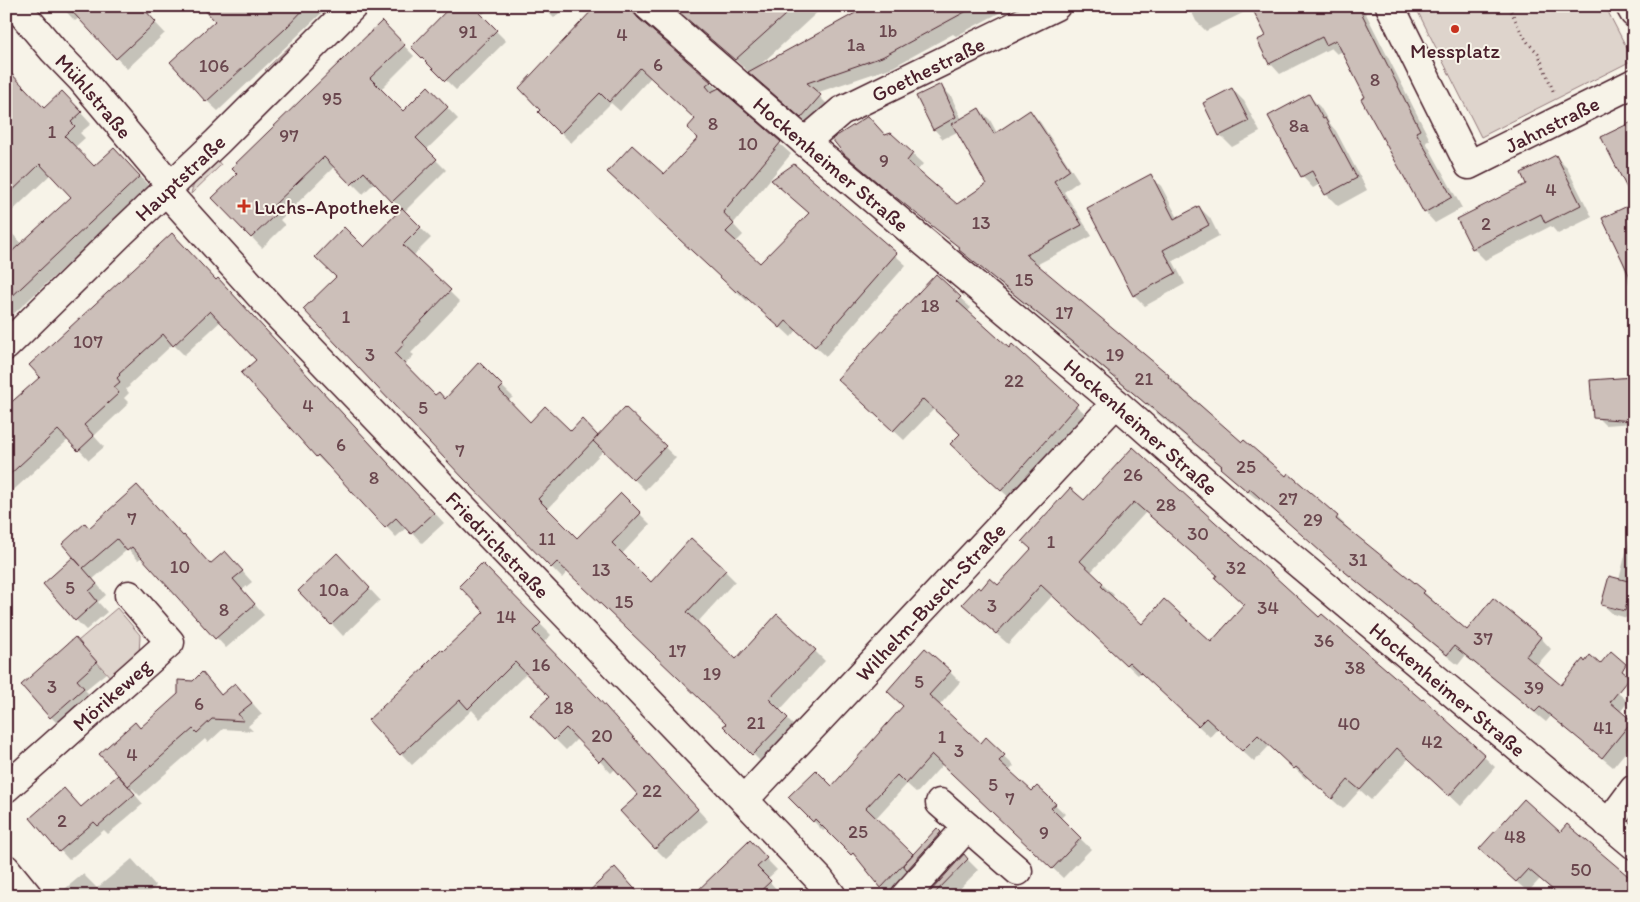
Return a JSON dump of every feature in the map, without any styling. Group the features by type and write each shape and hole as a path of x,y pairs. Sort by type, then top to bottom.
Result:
{"street":[{"name":"Mühlstraße","path":"16,6 53,50 82,80 169,188"},
{"name":"Hauptstraße","path":"6,346 353,6"},
{"name":"Hockenheimer Straße","path":"648,6 805,142 1116,403 1273,542 1634,845"},
{"name":"Goethestraße","path":"805,142 841,111 1056,6"},
{"name":"Jahnstraße","path":"1390,6 1469,165 1634,83"},
{"path":"1630,6 1634,13"},
{"name":"Friedrichstraße","path":"169,188 287,324 744,800 819,890"},
{"name":"Wilhelm-Busch-Straße","path":"744,800 1116,403"},
{"name":"Mörikeweg","path":"6,788 170,642 128,595"},
{"path":"1608,824 1634,789"},
{"path":"940,803 1018,871"},
{"path":"905,896 967,827"},
{"path":"6,869 28,896"}],"path":[{"path":"1510,10 1521,32 1538,53 1551,88 1558,98"}],"shaded area":[{"path":"1415,6 1605,6 1633,60 1481,137"},
{"path":"293,43 296,47 269,74 265,70"},
{"path":"217,160 221,165 191,194 197,179"},
{"path":"117,608 140,635 139,656 112,679 78,641"}],"building":[{"path":"67,6 141,6 156,22 116,59"},
{"path":"201,6 307,6 285,29 206,102 170,62 215,21"},
{"path":"451,6 473,6 497,30 445,81 411,47"},
{"path":"596,6 633,6 633,12 638,18 711,82 706,86 711,92 719,88 781,142 723,212 734,224 726,232 760,263 809,213 771,180 794,164 897,253 815,347 786,321 780,328 738,290 736,292 607,172 632,145 664,174 698,138 687,128 695,119 640,68 609,102 600,93 560,134 538,112 540,110 519,88"},
{"path":"672,6 795,6 735,60"},
{"path":"868,6 976,6 882,57 807,83 821,95 801,118 748,72"},
{"path":"1251,6 1358,6 1420,130 1416,132 1452,197 1424,213 1361,99 1365,97 1336,40 1326,45 1322,37 1269,64 1257,40 1266,36"},
{"path":"382,21 405,45 370,78 403,111 428,86 448,107 416,138 437,159 392,202 364,172 351,185 324,157 271,208 276,214 251,238 212,198 237,174 231,168"},
{"path":"6,68 44,108 62,91 82,112 71,122 75,126 65,136 94,166 114,148 140,176 6,302 6,257 71,197 40,164 6,197"},
{"path":"941,84 956,117 933,130 916,96"},
{"path":"1232,88 1249,121 1219,136 1203,103"},
{"path":"1309,94 1323,119 1325,118 1357,178 1325,195 1312,171 1301,177 1268,116"},
{"path":"979,108 994,134 1030,110 1070,170 1054,181 1082,225 1026,255 1169,375 1168,377 1242,442 1244,440 1286,476 1288,473 1338,516 1336,519 1425,591 1423,593 1467,630 1493,598 1541,637 1526,656 1561,685 1583,659 1585,662 1590,655 1600,664 1611,651 1626,664 1622,671 1630,677 1610,702 1632,721 1602,758 1540,707 1535,712 1454,646 1447,655 1329,559 1250,489 1248,492 1220,468 1222,466 1147,403 959,250 960,248 884,188 844,154 832,139 868,116 885,135 891,133 913,153 907,161 957,204 986,184 952,124"},
{"path":"1634,121 1634,202 1601,137"},
{"path":"1556,155 1581,205 1545,223 1541,214 1472,249 1457,219 1526,184 1521,173"},
{"path":"1151,174 1174,219 1199,206 1209,225 1163,250 1176,273 1133,296 1087,208"},
{"path":"1634,203 1634,285 1602,218"},
{"path":"402,208 421,227 403,245 451,290 402,341 404,344 395,354 435,395 439,392 445,399 479,362 503,386 499,390 530,422 545,406 571,431 582,419 598,436 538,499 577,538 621,493 641,513 612,543 651,582 691,538 726,570 687,612 736,659 777,614 816,650 769,699 788,718 752,755 723,726 726,724 557,562 551,568 303,309 336,277 315,257 344,227 364,247"},
{"path":"172,233 216,280 218,278 434,513 411,534 396,518 385,528 318,455 316,457 241,373 256,360 210,311 173,346 163,334 119,374 117,378 120,382 114,387 119,393 84,425 94,436 78,451 58,430 6,478 6,407 40,377 29,365"},
{"path":"936,274 961,297 957,301 1009,348 1012,344 1078,404 1001,491 950,444 960,434 923,399 893,431 837,379"},
{"path":"1634,377 1634,421 1593,418 1590,380"},
{"path":"625,407 666,446 633,480 593,441"},
{"path":"1133,447 1319,617 1322,614 1423,699 1485,755 1449,796 1397,748 1360,790 1348,780 1332,799 1296,767 1294,769 1258,735 1242,751 1206,718 1198,726 1129,662 1126,665 1041,585 996,634 962,604 978,587 981,589 990,578 998,585 1031,549 1022,541 1070,488 1084,500","holes":["1134,502 1217,575 1215,578 1244,605 1211,642 1164,599 1142,624 1101,586 1103,583 1080,561"]},
{"path":"137,485 210,564 225,551 243,571 233,579 255,604 215,639 132,547 127,551 117,539 83,568 97,584 89,591 97,601 75,621 43,584 73,557 81,566 62,544 85,523 89,528"},
{"path":"337,553 370,588 331,625 298,591"},
{"path":"482,563 541,623 533,631 598,698 698,809 655,849 620,811 638,795 604,757 599,762 566,728 554,740 530,715 549,697 515,662 468,709 460,700 400,755 368,720 425,667 441,649 443,651 484,612 459,586"},
{"path":"1609,576 1632,582 1625,611 1601,605"},
{"path":"75,637 97,662 77,680 84,688 50,718 21,685"},
{"path":"925,648 951,671 929,695 981,743 986,737 1005,755 999,761 1032,791 1037,786 1047,795 1056,804 1051,808 1081,838 1052,869 932,755 906,784 897,775 866,808 913,854 881,888 853,853 851,855 815,819 813,822 788,797 816,770 832,786 903,706 887,691"},
{"path":"202,672 221,695 235,683 252,703 238,714 244,721 212,719 197,733 193,729 128,786 99,754 135,722 140,728 178,694 178,680 193,681"},
{"path":"118,775 135,794 98,826 94,822 59,852 30,818 64,788 81,807"},
{"path":"1524,799 1560,832 1567,824 1634,881 1621,896 1560,896 1528,869 1516,882 1479,849"},
{"path":"937,828 941,832 907,870 903,865"},
{"path":"750,840 767,858 757,867 771,881 755,896 692,896"},
{"path":"964,854 968,859 933,895 930,892"},
{"path":"615,867 641,896 584,896"}],"place":[{"name":"Messplatz","path":"1455,29"},
{"name":"Luchs-Apotheke","path":"244,206"}]}
